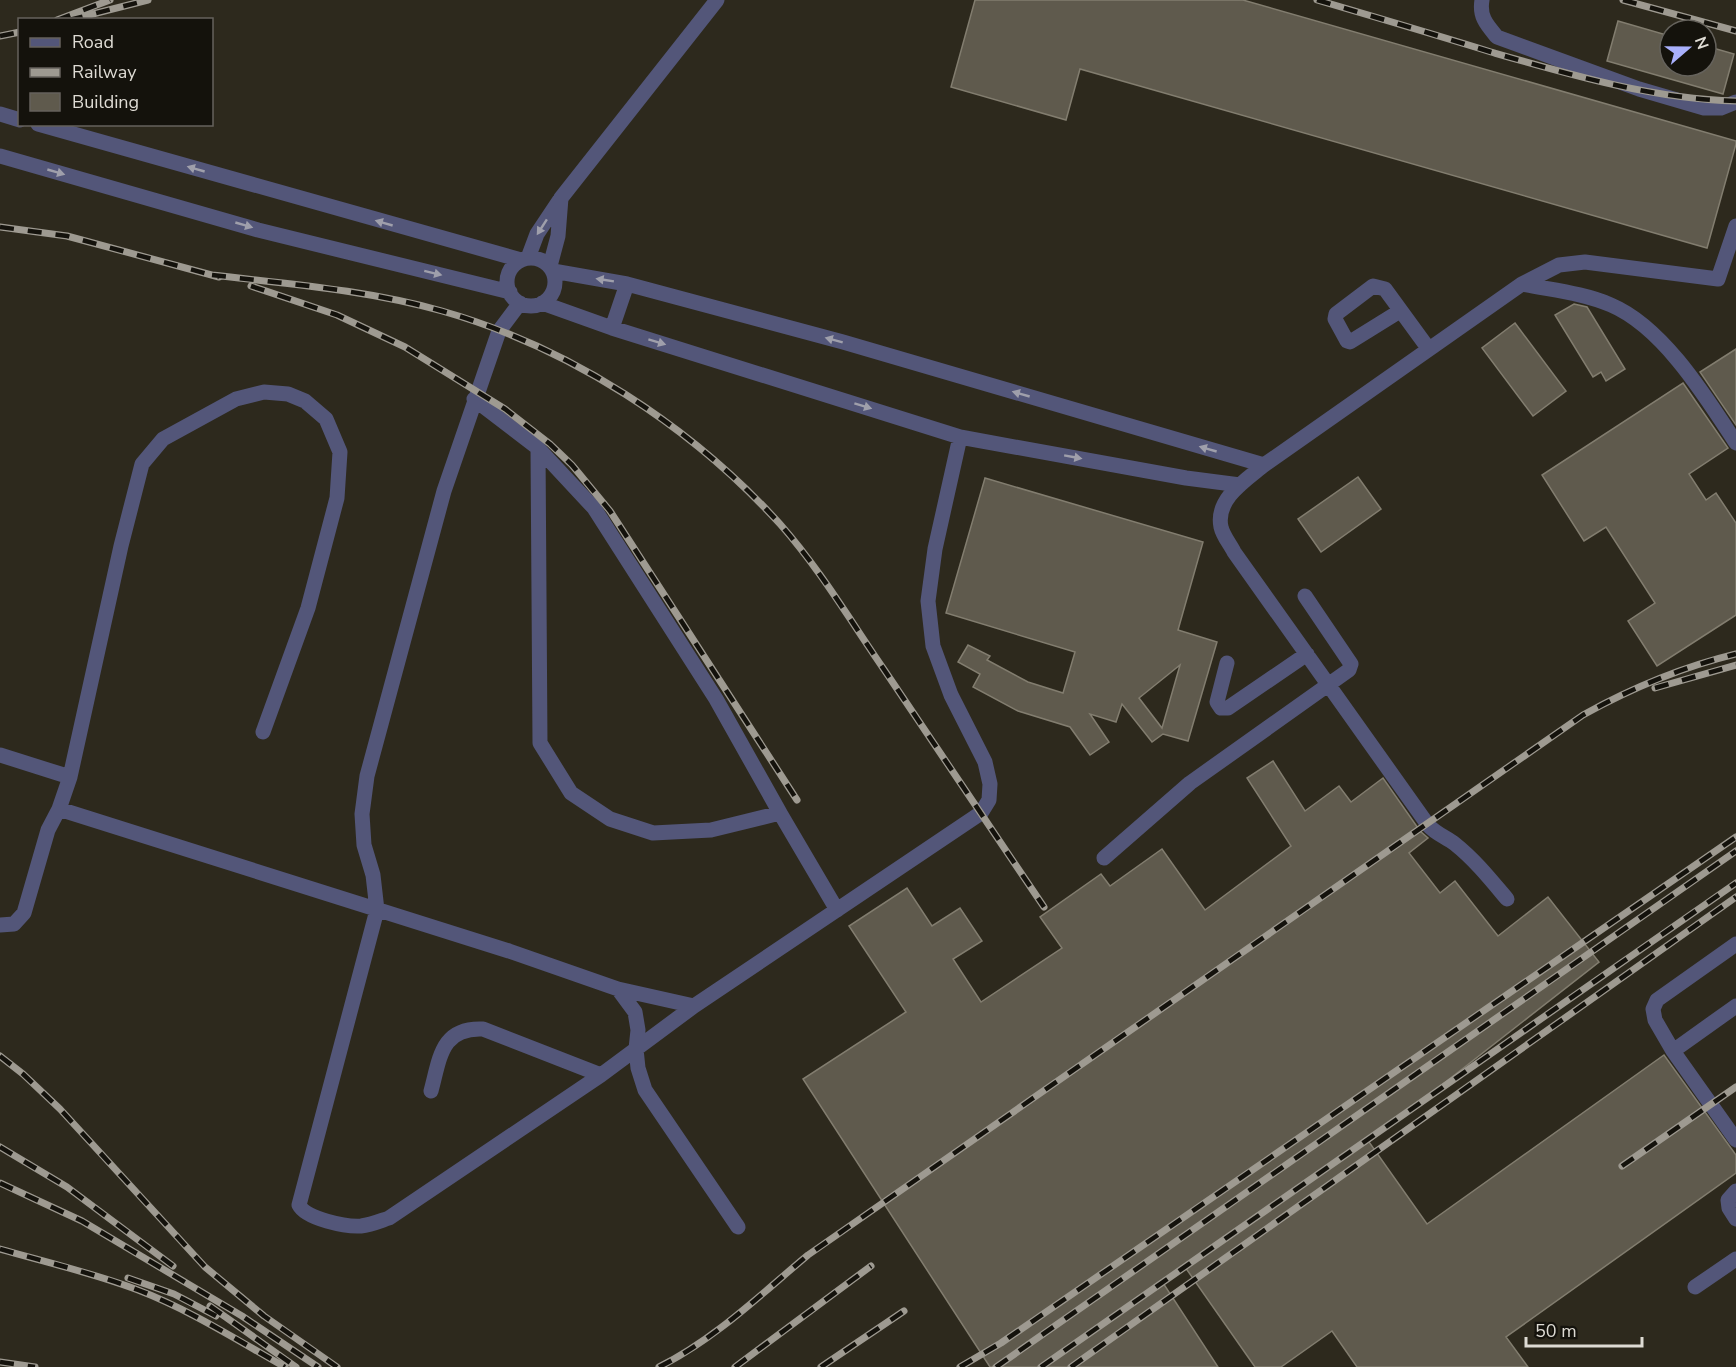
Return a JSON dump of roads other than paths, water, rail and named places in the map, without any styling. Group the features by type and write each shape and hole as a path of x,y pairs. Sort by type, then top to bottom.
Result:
{"lane":[{"path":"515,297 508,285 510,270 525,259 537,234 561,198 717,0"},
{"path":"1482,0 1480,9 1484,23 1497,37 1639,89 1704,108 1721,108 1736,102"},
{"path":"0,114 18,119"},
{"path":"0,156 258,230 515,297 535,306 553,293 555,279 551,269 543,261 525,259 45,126"},
{"path":"551,269 558,236 561,198"},
{"path":"1508,900 1479,866 1454,843 1432,830 1428,825 1234,552 1221,529 1220,514 1225,501 1264,465 1522,284 1559,264 1585,262 1718,279 1736,226"},
{"path":"551,269 627,284 843,342 1264,465"},
{"path":"612,328 627,284"},
{"path":"1522,284 1576,294 1611,304 1633,317 1662,341 1736,443"},
{"path":"515,297 499,331 444,490 367,776 362,814 364,845 373,875 377,910 299,1202 305,1213 339,1224 360,1226 389,1218 601,1075 694,1006 978,816 989,800 990,784 985,762 951,695 933,646 928,601 934,549 960,437"},
{"path":"542,303 612,328 960,437 1186,478 1240,485"},
{"path":"1400,311 1428,348"},
{"path":"0,926 14,924 24,913 48,830 59,809 70,777 121,546 142,464 163,439 236,399 264,392 288,394 305,401 326,418 340,452 337,498 308,608 263,732"},
{"path":"474,399 537,448 594,508 716,699 837,910"},
{"path":"537,448 540,743 571,794 610,819 653,833 711,830 780,813"},
{"path":"1104,858 1163,809 1190,783 1349,670 1351,664 1305,596"},
{"path":"1227,663 1217,702 1221,708 1228,708 1307,654"},
{"path":"0,755 70,777"},
{"path":"59,809 509,951 618,989 694,1006"},
{"path":"1736,944 1657,1000 1653,1009 1655,1020 1673,1051 1736,1140"},
{"path":"618,989 635,1012 638,1030 636,1049 638,1068 645,1090 738,1227"},
{"path":"1673,1051 1736,1006"},
{"path":"430,1091 442,1052 453,1035 468,1029 483,1029 601,1075"},
{"path":"1736,1191 1728,1200 1729,1208 1736,1219"},
{"path":"1695,1287 1736,1259"}],"railway":[{"path":"62,18 110,0"},
{"path":"77,18 148,0"},
{"path":"1317,0 1582,77 1674,96 1736,101"},
{"path":"1623,0 1736,31"},
{"path":"0,36 18,32"},
{"path":"0,227 67,236 219,277"},
{"path":"212,275 385,298 442,311 489,326 581,368 625,394 708,454 780,524 808,558 1044,907"},
{"path":"251,286 337,315 405,347 505,409 550,444 572,465 610,511 797,800"},
{"path":"659,1367 680,1356 718,1330 808,1255 1583,715 1658,679 1736,654"},
{"path":"1655,688 1736,665"},
{"path":"960,1367 1001,1343 1736,837"},
{"path":"996,1367 1736,851"},
{"path":"1041,1367 1736,883"},
{"path":"1071,1367 1736,897"},
{"path":"0,1056 60,1109 205,1267 264,1316 337,1367"},
{"path":"1622,1166 1736,1087"},
{"path":"0,1147 67,1187 173,1266"},
{"path":"0,1183 82,1221 242,1316 318,1367"},
{"path":"0,1249 104,1278 138,1290 213,1326 285,1367"},
{"path":"735,1367 871,1266"},
{"path":"128,1278 174,1294 216,1316"},
{"path":"210,1306 296,1367"},
{"path":"821,1367 904,1311"},
{"path":"0,1362 35,1367"}]}
